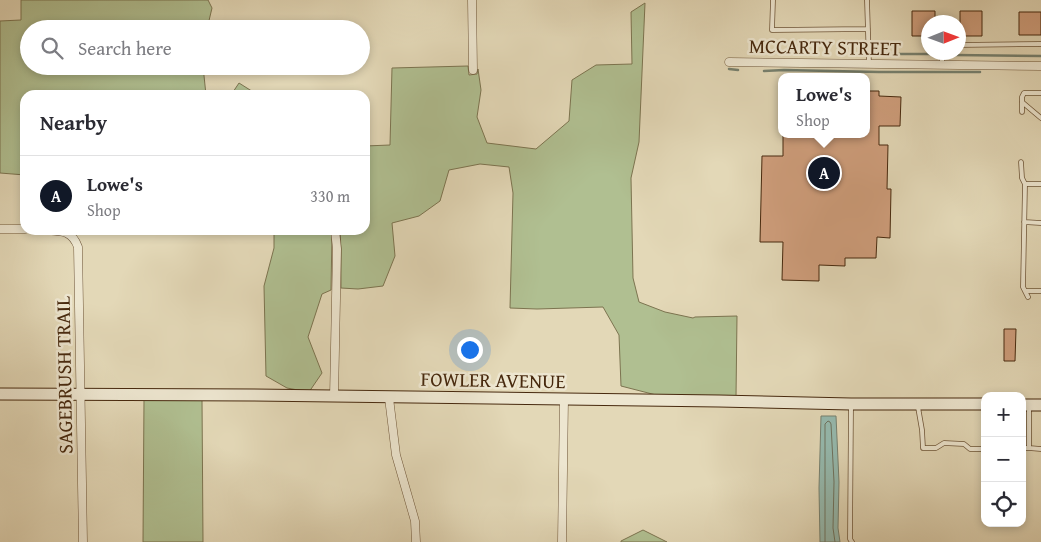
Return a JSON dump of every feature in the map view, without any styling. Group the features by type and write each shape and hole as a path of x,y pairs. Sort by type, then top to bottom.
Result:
{"street":[{"path":"472,0 473,70"},
{"name":"MCCARTY STREET","path":"729,62 1041,66"},
{"path":"0,229 20,229"},
{"name":"SAGEBRUSH TRAIL","path":"71,235 78,247 83,542"},
{"path":"334,397 337,249 336,235"},
{"name":"FOWLER AVENUE","path":"0,394 981,404"},
{"path":"389,398 396,454 415,521 416,542"},
{"path":"562,542 564,399"},
{"path":"1026,405 1041,405"}],"lane":[{"path":"773,0 772,30 868,29"},
{"path":"867,0 869,64"},
{"path":"966,45 1041,44"},
{"path":"942,60 942,65"},
{"path":"1022,112 1022,97 1024,93 1041,93"},
{"path":"1022,102 1041,118"},
{"path":"1021,162 1022,178 1025,184 1023,288 1028,297"},
{"path":"1025,184 1041,184"},
{"path":"1024,222 1041,222"},
{"path":"1025,291 1041,291"},
{"path":"917,403 923,448 936,448 944,443 964,444 970,449 981,449"},
{"path":"851,404 850,539 852,542"},
{"path":"1026,405 1029,448 1041,449"}],"green space":[{"path":"21,0 208,0 212,8 209,20 21,20"},
{"path":"645,3 639,142 631,178 633,278 639,302 665,312 693,318 737,316 736,397 660,396 621,386 619,335 603,307 510,308 513,193 509,167 480,164 449,170 440,201 419,216 392,223 395,256 383,286 358,289 341,288 340,235 370,235 370,146 390,145 392,68 468,66 469,75 477,74 478,69 481,90 477,117 487,143 536,149 569,121 572,80 596,65 632,64 631,12"},
{"path":"20,20 20,75 204,75 205,90 20,90 20,175 0,173 0,21"},
{"path":"239,83 250,90 234,90"},
{"path":"274,235 332,235 331,290 322,294 308,337 322,373 309,392 287,388 266,376 264,286 274,248"},
{"path":"144,399 202,399 203,542 143,542"},
{"path":"643,530 667,542 621,542"}],"water":[{"path":"821,416 836,416 839,482 838,528 840,542 820,542"}],"building":[{"path":"912,11 935,11 935,15 921,15 921,36 912,36"},
{"path":"960,11 982,11 982,36 966,36 966,15 960,15"},
{"path":"1019,12 1041,12 1041,35 1019,35"},
{"path":"870,91 879,91 879,96 901,97 900,126 879,126 879,145 888,145 887,189 891,189 890,238 877,237 876,258 845,258 845,266 819,265 819,281 782,280 783,242 760,242 762,156 783,156 783,138 870,138"},
{"path":"1004,329 1016,329 1015,361 1004,361"}],"waterway":[{"path":"879,54 921,54"},
{"path":"966,55 1041,56"},
{"path":"729,69 738,70"},
{"path":"764,71 980,72"}],"place":[{"name":"Lowe's","path":"824,173"}]}
